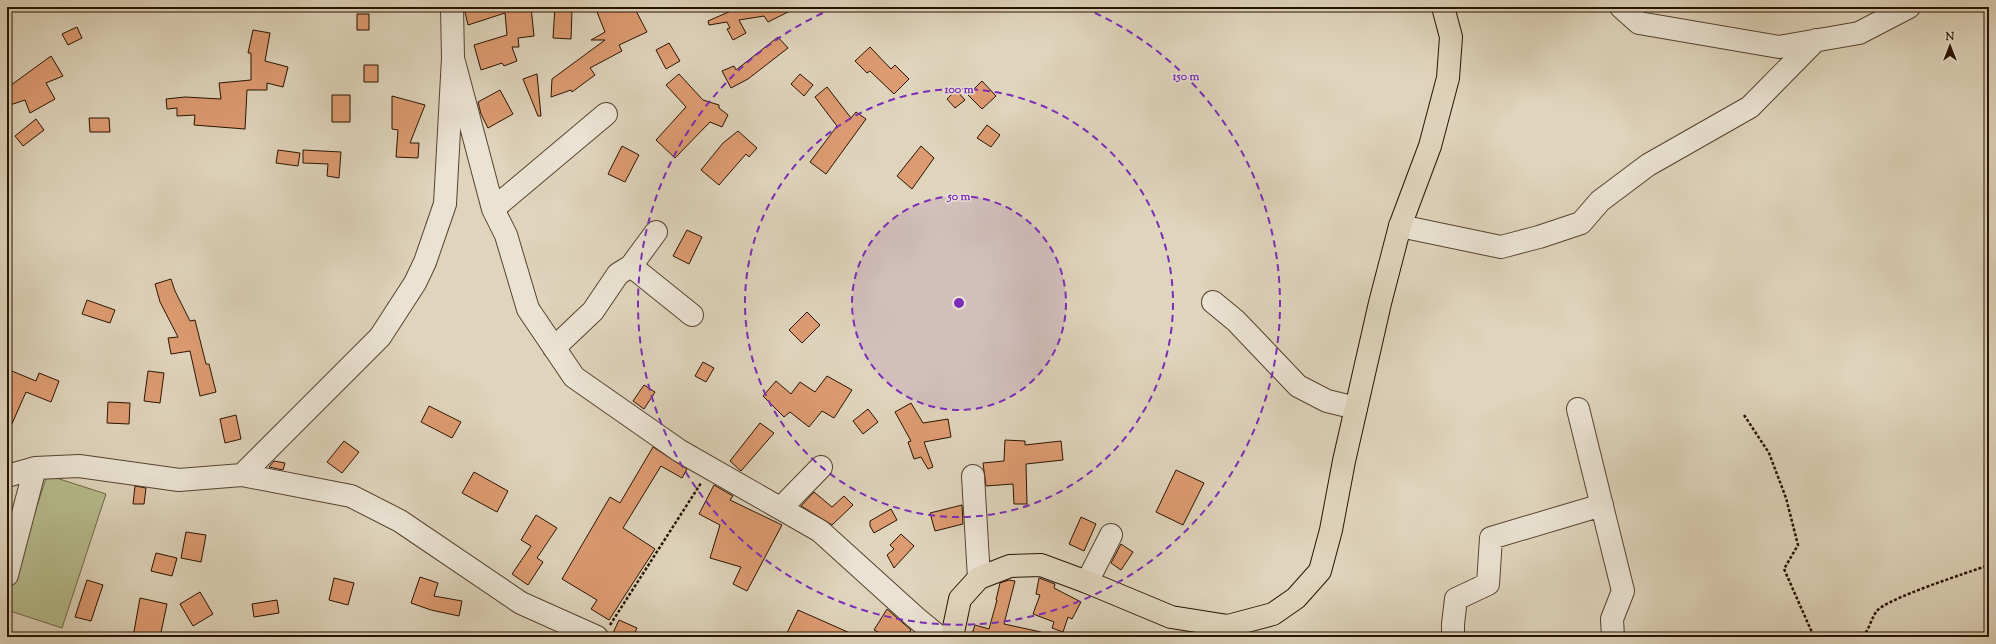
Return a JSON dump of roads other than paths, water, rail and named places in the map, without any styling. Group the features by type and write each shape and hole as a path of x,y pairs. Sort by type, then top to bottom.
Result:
{"main road":[{"path":"952,637 960,599 979,578 1010,566 1041,565 1087,582 1171,617 1228,626 1273,614 1296,598 1320,572 1331,530 1356,408 1380,303 1400,226 1430,146 1448,78 1451,37 1442,7"}],"street":[{"path":"242,475 380,336 415,283 425,262 445,204 453,58 452,7"},
{"path":"1621,7 1639,23 1779,47 1859,33 1909,7"},
{"path":"1400,226 1501,247 1539,237 1581,223 1600,201 1648,165 1750,107 1816,40"},
{"path":"453,58 493,209 506,235 528,309 574,376 680,451 820,530 915,617 938,636 942,637"},
{"path":"493,209 606,114"},
{"path":"554,348 593,311 618,274 631,266 656,232"},
{"path":"631,266 692,315"},
{"path":"1213,302 1236,321 1298,386 1327,401 1356,408"},
{"path":"1578,409 1623,591 1612,619 1613,637"},
{"path":"7,476 35,468 79,466 179,480 242,475 351,496 400,521 521,602 602,634"},
{"path":"781,508 821,467"},
{"path":"7,575 35,468"},
{"path":"973,476 979,578"},
{"path":"1454,637 1453,624 1456,599 1488,584 1491,538 1602,505"},
{"path":"1087,582 1111,535"}]}
